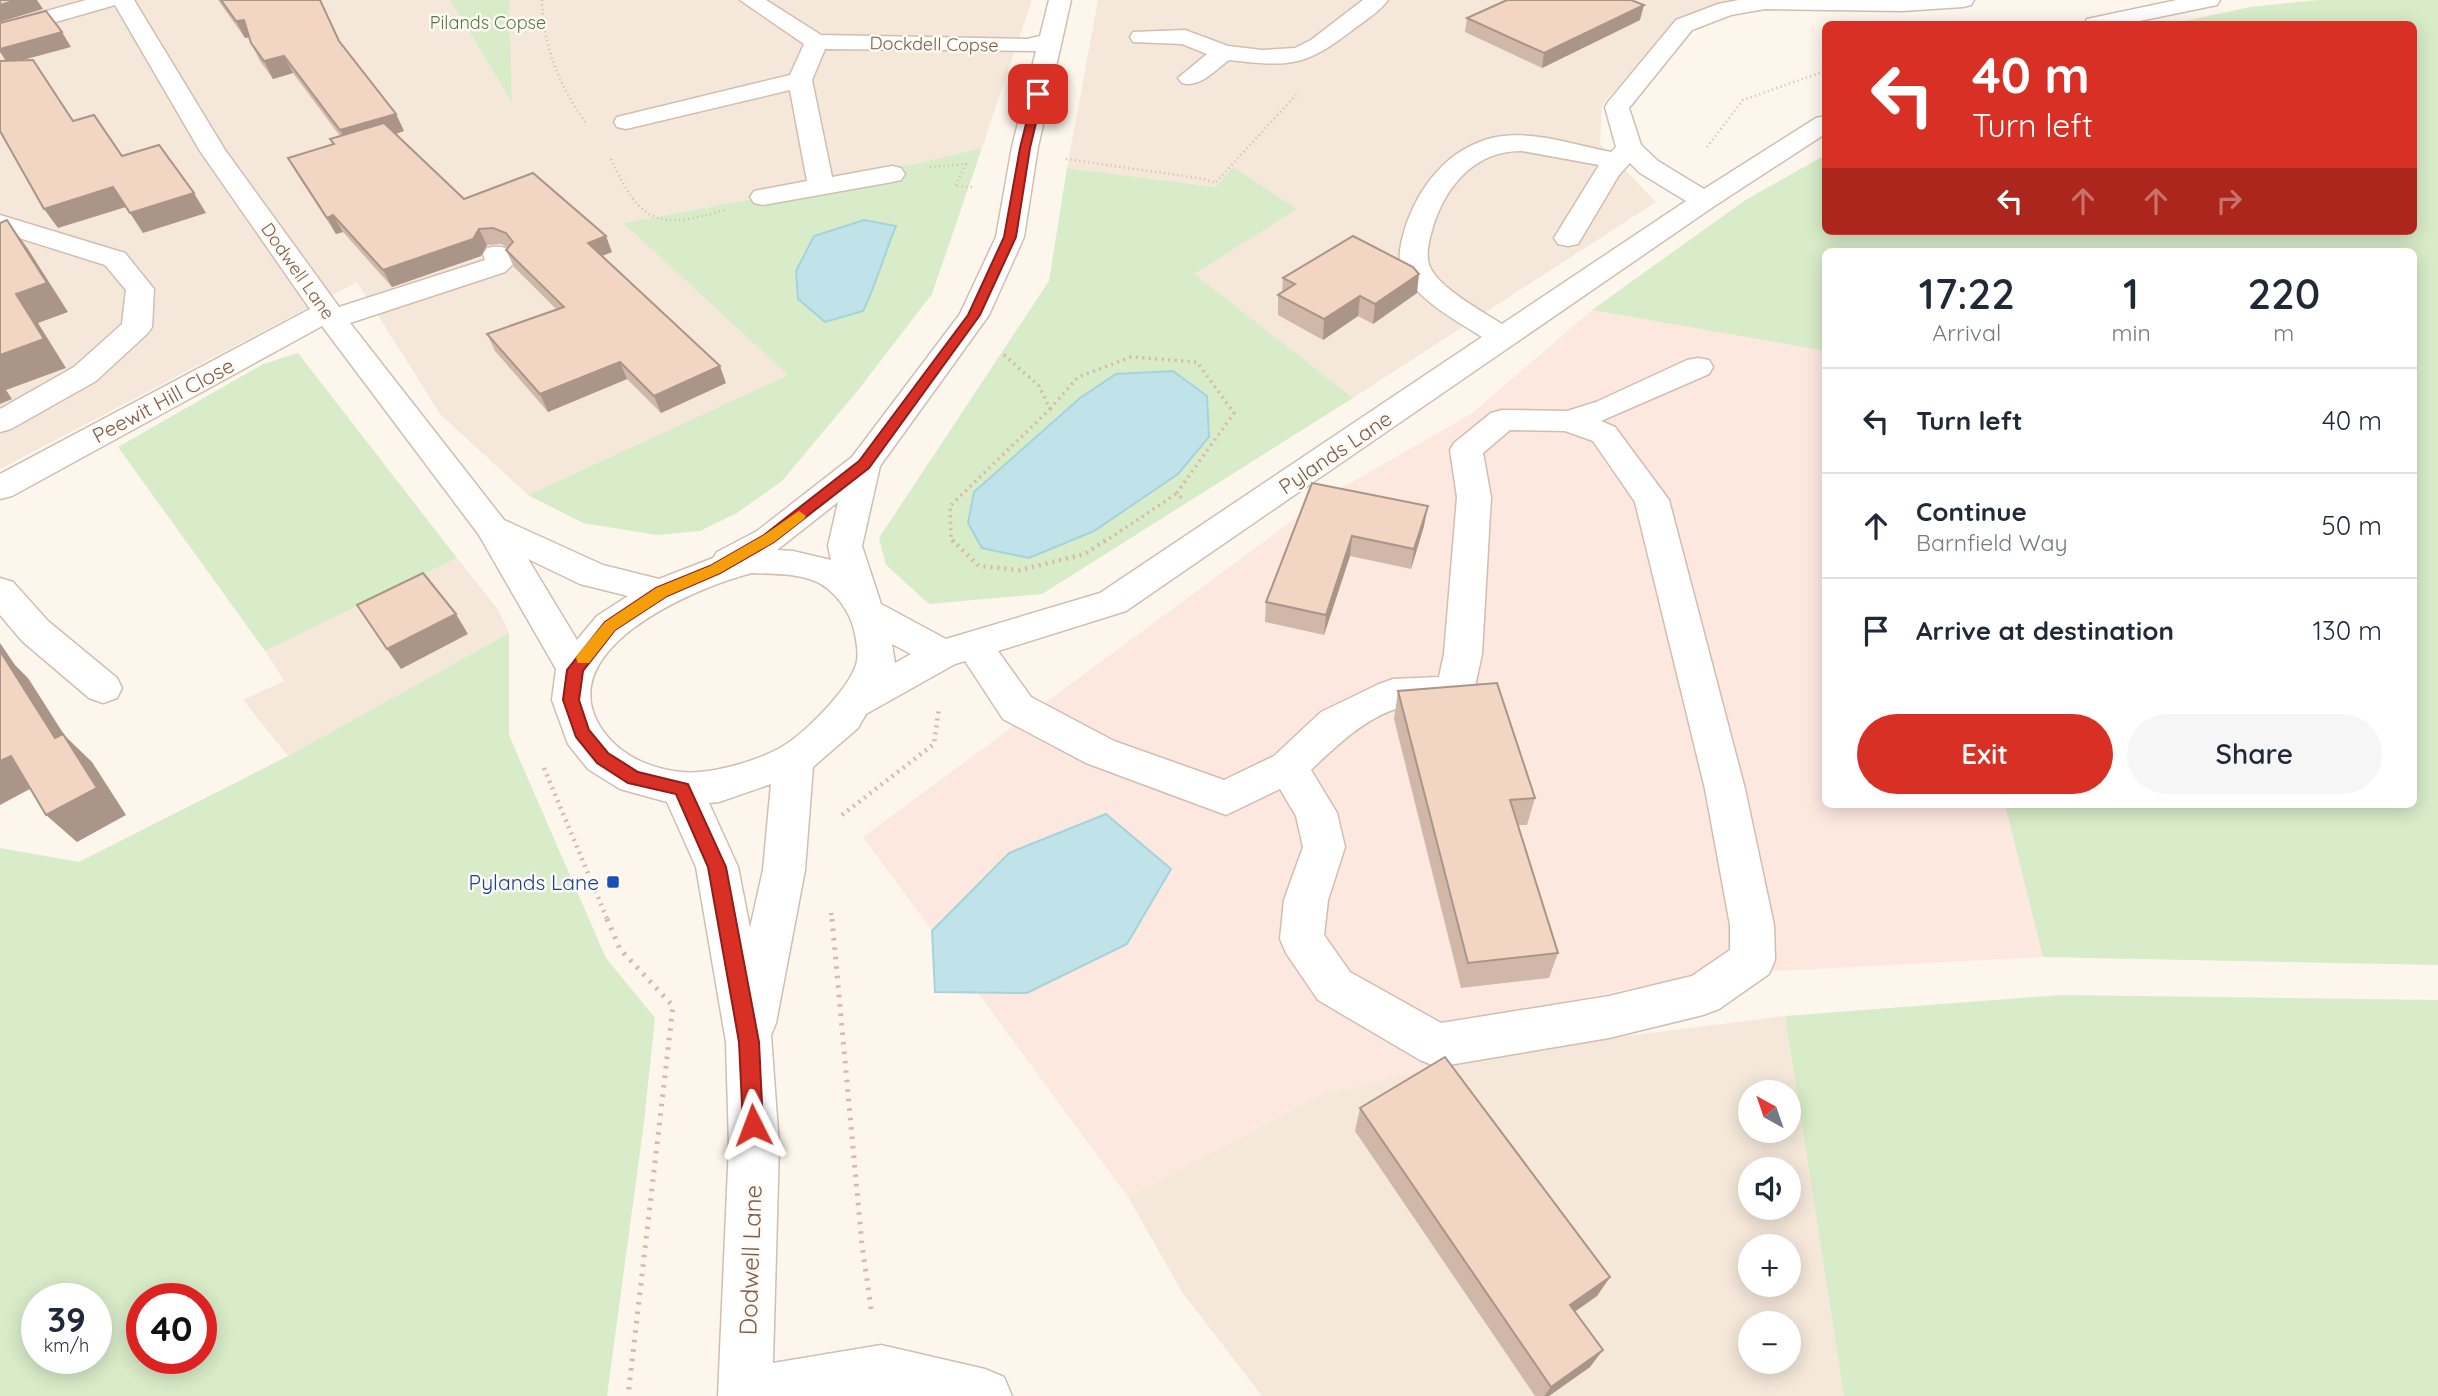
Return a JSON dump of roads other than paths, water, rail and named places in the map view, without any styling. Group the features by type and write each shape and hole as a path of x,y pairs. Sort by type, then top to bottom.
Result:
{"street":[{"path":"0,31 110,0"},
{"name":"Dodwell Lane","path":"122,0 213,151 329,315 492,528 575,670"},
{"path":"751,0 816,41 800,80 821,186"},
{"path":"864,464 845,546 863,606 872,626 876,666 844,717 793,760 719,786 682,789 634,778 602,758 582,733 571,700 575,670 610,626 661,592 715,570 769,539 864,464 974,315 1010,237 1025,148 1060,0"},
{"path":"1141,37 1185,37 1224,53 1262,57 1300,55 1320,45 1377,0"},
{"path":"1568,238 1608,171 1623,154 1617,107 1684,25 1726,9 1765,2 1902,4 1963,0"},
{"path":"2109,21 2209,0"},
{"name":"Dockdell Copse","path":"816,41 1027,46 1051,41"},
{"path":"1190,78 1224,53"},
{"path":"626,122 800,80"},
{"name":"Pylands Lane","path":"853,703 958,649 1113,602 1704,201 1822,125"},
{"path":"1788,148 1822,132"},
{"path":"1503,338 1425,281 1414,266 1414,247 1437,186 1482,150 1509,143 1623,154 1704,201"},
{"path":"763,197 892,174"},
{"path":"0,223 114,259 140,289 136,327 103,398 0,422"},
{"name":"Peewit Hill Close","path":"0,488 103,398 329,315 495,266 504,259 497,254"},
{"path":"715,570 752,562 793,563 829,572 863,606 958,649 1017,708 1100,752 1226,798 1288,767 1335,723 1393,694 1455,691 1463,654 1475,497 1466,450 1502,420 1569,421 1607,409 1698,367"},
{"path":"1288,767 1316,813 1324,847 1306,900 1301,939 1334,986 1437,1045 1609,1017 1703,994 1753,960 1752,925 1724,789 1652,500 1604,434 1569,421"},
{"name":"Dodwell Lane","path":"492,528 593,575 661,592"},
{"path":"0,591 35,631 103,688"},
{"name":"Dodwell Lane","path":"749,1042 784,870 793,760"},
{"name":"Dodwell Lane","path":"682,789 717,867 749,1042 754,1145 745,1395 881,1372 985,1396"}],"water":[{"path":"864,220 896,226 863,311 825,322 798,299 796,271 814,236"},
{"path":"1173,371 1207,396 1209,437 1178,474 1094,531 1029,558 982,548 968,523 974,492 1080,398 1116,374"},
{"path":"1106,814 1171,869 1127,944 1027,993 935,992 932,931 1009,853"}],"place":[{"name":"Pylands Lane","path":"613,882"}],"park label":[{"name":"Pilands Copse","path":"488,22"}]}
